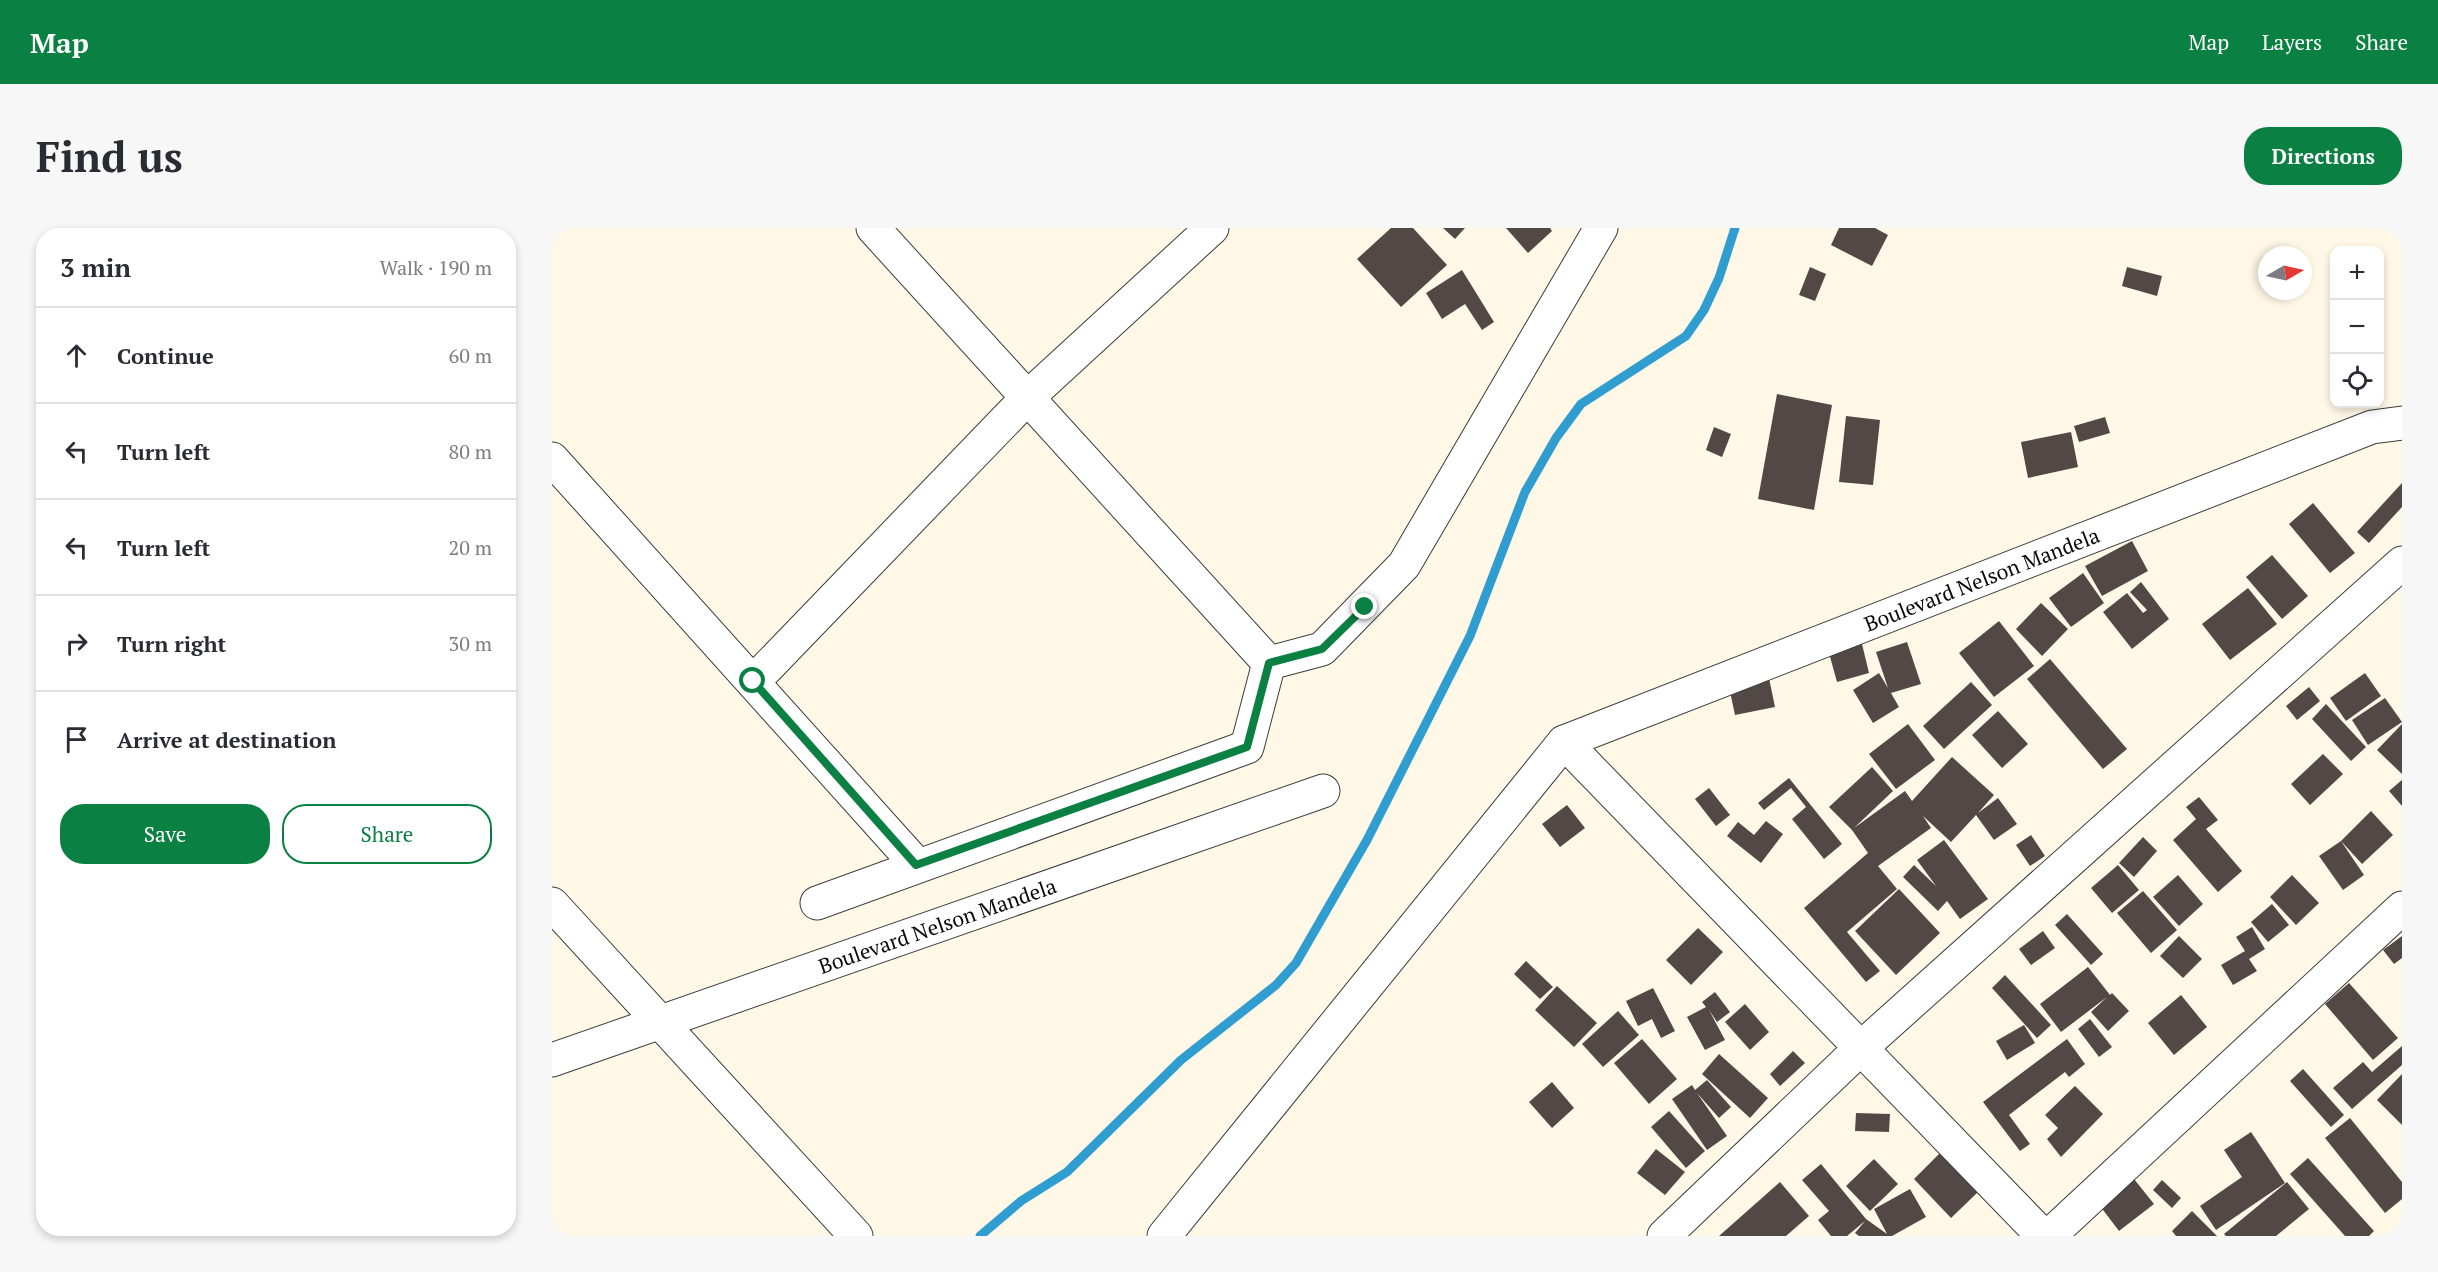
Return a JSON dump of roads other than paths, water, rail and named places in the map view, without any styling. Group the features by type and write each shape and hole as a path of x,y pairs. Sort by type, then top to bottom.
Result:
{"street":[{"path":"873,228 1269,663"},
{"path":"753,681 1028,397 1212,228"},
{"path":"1269,663 1322,649 1404,565 1601,228"},
{"name":"Boulevard Nelson Mandela","path":"1564,742 2361,431 2402,423"},
{"path":"552,459 916,865"},
{"path":"1664,1236 1862,1047 2402,563"},
{"path":"817,903 916,865 1247,747 1269,663"},
{"path":"1164,1236 1564,742 2043,1236"},
{"name":"Boulevard Nelson Mandela","path":"552,1060 1323,791"},
{"path":"552,904 856,1236"},
{"path":"2049,1236 2402,908"}],"waterway":[{"path":"980,1236 1021,1201 1067,1172 1181,1060 1276,985 1296,963 1367,840 1470,636 1525,492 1556,438 1581,404 1686,336 1704,310 1719,278 1735,228"}]}
